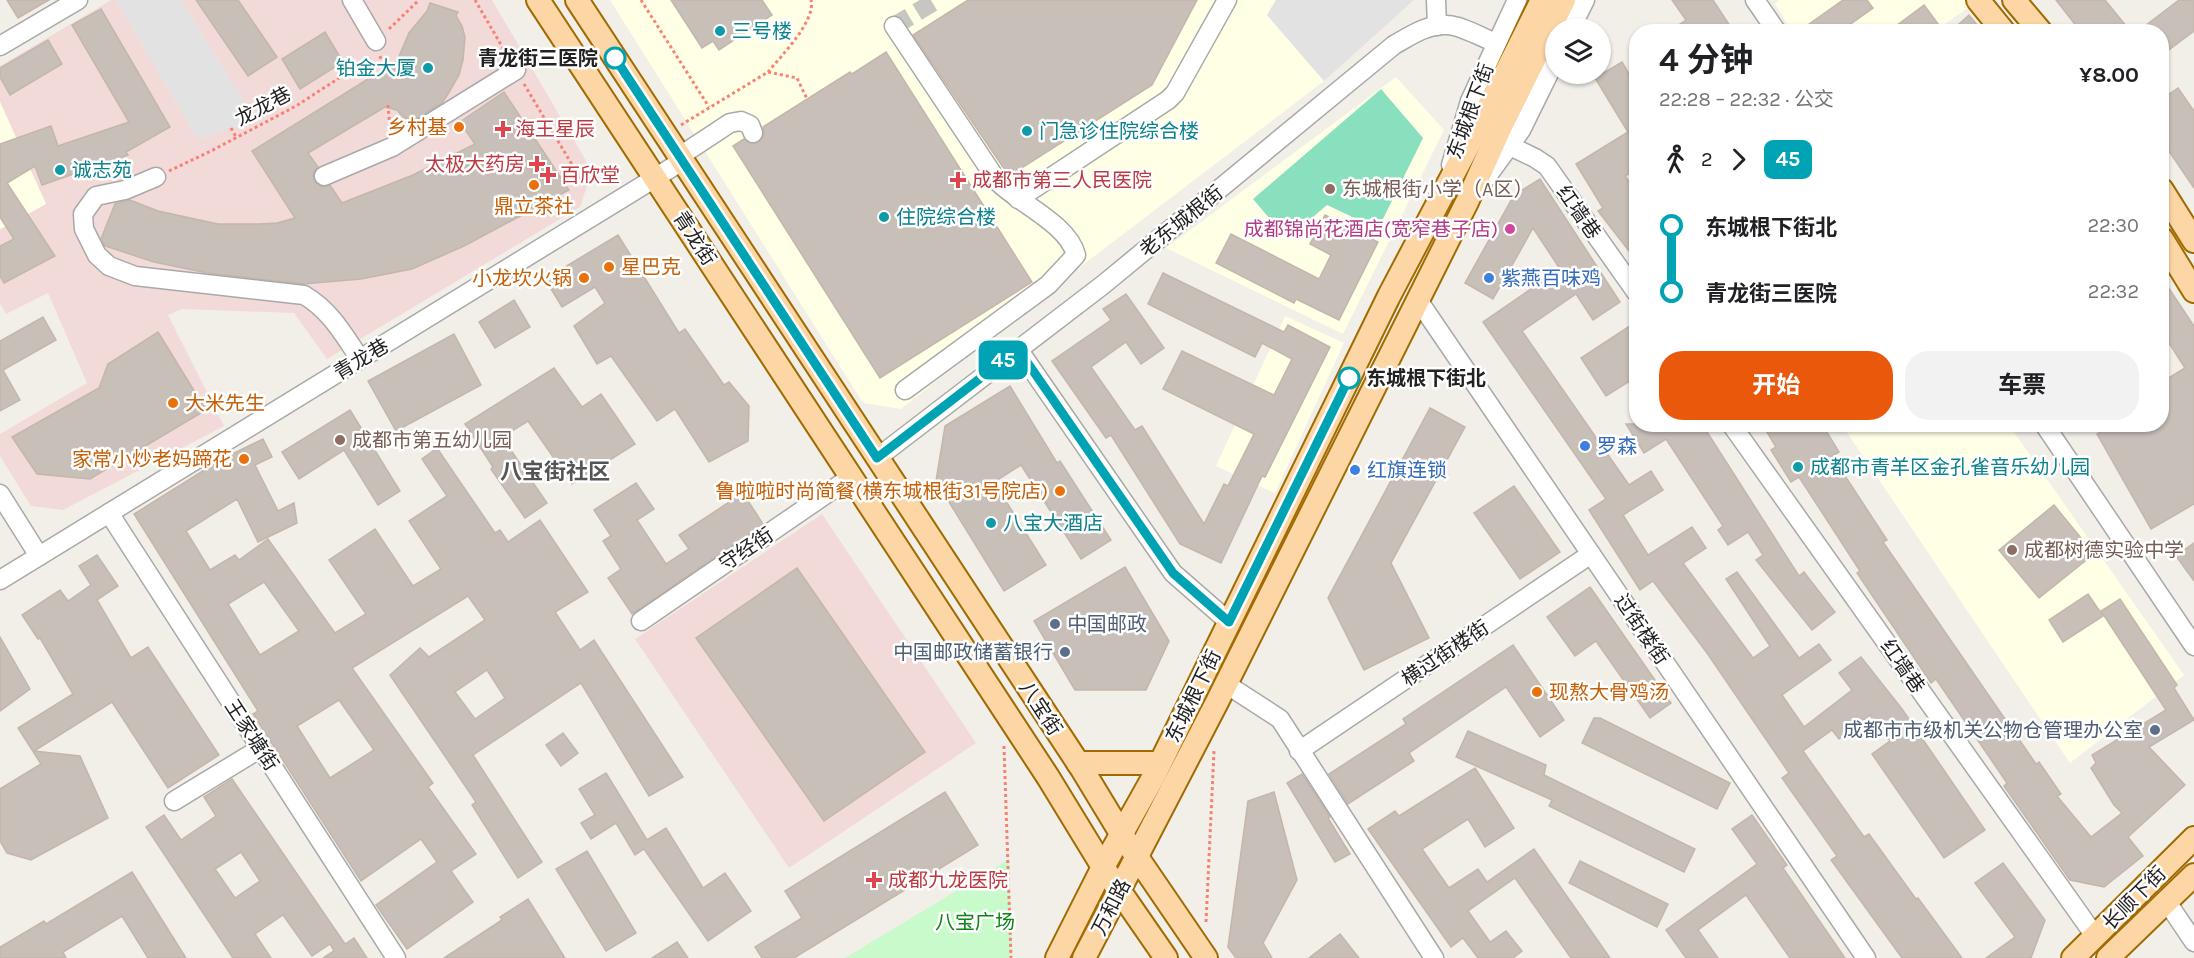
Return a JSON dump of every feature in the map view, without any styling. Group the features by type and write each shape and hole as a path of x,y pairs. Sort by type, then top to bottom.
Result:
{"main road":[{"name":"青龙街","path":"538,0 851,477"},
{"name":"青龙街","path":"577,0 877,458"},
{"path":"1443,193 1542,0"},
{"path":"1467,202 1502,124 1564,0"},
{"path":"1978,0 1998,24"},
{"path":"2014,0 2034,24"},
{"name":"东城根下街","path":"1103,867 1160,763 1389,296 1443,193"},
{"path":"2169,201 2194,240"},
{"name":"东城根下街","path":"1137,856 1226,684 1467,202"},
{"path":"2169,250 2194,291"},
{"name":"八宝街","path":"877,458 1078,763 1122,835 1206,958"},
{"name":"八宝街","path":"851,477 1052,784 1103,867 1166,958"},
{"path":"1078,763 1160,763"},
{"name":"长顺下街","path":"2073,958 2194,838"},
{"name":"万和路","path":"1084,958 1137,856"},
{"name":"万和路","path":"1057,958 1103,867"},
{"name":"长顺下街","path":"2108,958 2194,875"}],"street":[{"path":"3,38 78,0"},
{"path":"352,0 378,46"},
{"path":"1018,199 1168,100 1175,93 1227,0"},
{"path":"1436,0 1437,26 1448,24 1496,43"},
{"name":"东城根下街","path":"1443,193 1470,101 1517,0"},
{"path":"1575,18 1585,0"},
{"path":"1755,0 1772,24"},
{"path":"894,26 998,182 1059,230 1073,245 1076,255 1048,285 905,390"},
{"name":"老东城根街","path":"877,458 1104,284 1394,45 1413,34 1437,26"},
{"path":"324,176 392,147 516,70"},
{"name":"东城根下街","path":"1467,202 1521,130 1545,81"},
{"name":"青龙巷","path":"0,580 655,178 682,161 686,152 730,123 741,121 750,125 753,133"},
{"name":"红墙巷","path":"1510,146 1547,166 1629,282"},
{"path":"156,177 125,190 96,196 83,214 84,229 97,255 109,266 135,276 304,295 320,304 360,359"},
{"path":"1048,285 1066,313"},
{"name":"过街楼街","path":"1418,300 1866,958"},
{"path":"1018,349 1173,573 1229,622"},
{"name":"红墙巷","path":"1737,432 2096,936"},
{"path":"2048,432 2194,646"},
{"name":"守经街","path":"641,621 851,477"},
{"path":"0,494 39,556"},
{"name":"王家塘街","path":"109,513 396,958"},
{"name":"横过街楼街","path":"1299,751 1591,554"},
{"path":"1226,684 1280,719 1434,958"},
{"path":"174,801 261,748"},
{"path":"2167,902 2194,942"}],"path":[{"name":"龙龙巷","path":"156,177 237,138 296,106 378,46 419,0"},
{"path":"475,0 580,178 592,171"},
{"path":"641,0 709,107"},
{"path":"665,134 768,72 803,29 812,5 811,0"},
{"path":"768,72 797,78 807,99"},
{"path":"388,105 392,147"},
{"path":"231,128 237,138"},
{"path":"1004,744 1011,958"},
{"path":"1206,922 1214,750"}],"shaded area":[{"path":"111,0 116,0 198,139 255,120 181,0 492,0 592,171 580,207 327,359 294,313 182,309 168,315 224,426 63,510 31,506 0,456 0,434 87,383 48,293 6,314 0,303 0,229 46,204 0,102 0,66"},
{"path":"116,0 181,0 255,120 198,139"},
{"name":"成都市第三人民医院","path":"610,0 1276,0 1267,15 1324,81 1063,280 901,409 863,403"},
{"path":"1276,0 1414,0 1324,81 1267,15"},
{"path":"1779,0 1968,0 1972,5 1945,24 1787,24 1775,4"},
{"name":"东城根街小学（A区）","path":"1396,77 1444,130 1343,334 1166,248"},
{"path":"0,102 46,204 0,229"},
{"path":"1285,316 1344,343 1275,493 1216,466"},
{"name":"成都树德实验中学","path":"1847,432 2014,432 2184,675 2070,763"},
{"path":"822,514 976,743 789,868 635,639"}],"green space":[{"path":"1381,89 1423,138 1378,229 1327,205 1287,239 1253,199"},
{"name":"八宝广场","path":"1009,859 1012,958 845,958"}],"building":[{"path":"7,0 49,0 18,18"},
{"path":"196,0 238,0 277,57 248,76"},
{"name":"三号楼","path":"671,0 762,0 772,15 719,50 713,41 702,48"},
{"name":"门急诊住院综合楼","path":"968,0 1197,0 1152,85 1009,176 913,35"},
{"path":"1672,0 1713,0 1729,24 1680,24 1686,20"},
{"path":"1843,0 1867,0 1873,8 1851,24 1809,24"},
{"path":"2056,0 2105,0 2124,24 2075,24"},
{"path":"2179,0 2194,0 2194,31 2169,50 2169,24 2148,24"},
{"path":"430,3 458,12 456,16 465,37 459,75 448,94 442,103 413,121 403,117 397,110 385,107 308,153 318,167 313,174 314,181 322,187 330,185 342,203 413,175 475,144 460,122 504,92 569,190 464,246 412,269 361,279 303,284 207,273 154,262 105,246 101,239 115,204 130,200 158,211 218,224 277,223 295,218 252,151 397,61 409,33 427,11"},
{"path":"1924,5 1938,24 1899,24"},
{"path":"101,9 170,127 126,152 128,155 42,185 35,166 7,183 55,256 4,283 0,276 0,246 14,239 0,217 0,144 51,126 58,146 129,122 72,25"},
{"path":"1969,15 1976,24 1959,24"},
{"path":"325,32 343,62 300,89 282,59"},
{"path":"48,40 62,64 10,95 0,77 0,68"},
{"name":"住院综合楼","path":"886,52 1032,282 880,378 733,146 744,139 751,144 757,143 764,135 763,127"},
{"path":"1622,62 1629,74 1629,173 1625,176 1629,181 1629,251 1598,211 1603,208 1576,164 1628,132 1599,84 1611,84 1611,69"},
{"path":"2178,88 2194,111 2194,188 2169,151 2169,94"},
{"path":"1540,179 1620,302 1593,320 1576,294 1522,331 1629,485 1651,471 1663,490 1623,515 1648,555 1692,527 1706,548 1683,563 1753,658 1770,646 1726,579 1737,572 1799,658 1819,644 1831,660 1782,695 1804,727 1852,690 1839,673 1861,657 1902,709 1985,830 1944,858 1872,754 1890,741 1870,715 1839,739 1832,730 1803,751 1864,837 1869,834 1962,958 1902,958 1831,860 1837,856 1782,778 1789,773 1707,653 1653,581 1640,590 1589,510 1606,499 1483,322 1560,269 1533,228 1493,299 1465,283 1514,195"},
{"path":"1325,215 1378,242 1339,320 1296,299 1294,303 1216,263 1231,234 1319,279 1331,255 1310,244"},
{"path":"618,235 679,333 685,329 724,385 729,382 749,406 748,441 709,462 675,409 657,421 611,356 597,364 574,326 605,303 595,287 562,307 545,279"},
{"path":"1163,273 1284,332 1288,325 1330,347 1265,477 1262,476 1221,563 1180,544 1111,435 1106,438 1052,361 1111,320 1103,309 1126,294 1164,348 1141,364 1126,342 1091,367 1135,430 1142,426 1204,524 1224,484 1228,486 1254,434 1163,389 1182,351 1274,395 1292,359 1262,343 1255,357 1148,304"},
{"path":"2169,288 2194,326 2194,504 2151,529 2097,434 2100,432 2169,432 2169,378 2185,368 2169,343"},
{"path":"514,300 530,327 495,348 479,322"},
{"path":"43,317 56,340 3,370 20,400 0,411 0,341"},
{"path":"1629,327 1629,381 1606,396 1581,358"},
{"path":"158,332 206,410 90,479 37,474 12,437 99,388 108,364"},
{"path":"454,334 481,385 396,431 368,381"},
{"path":"554,368 582,407 601,394 635,444 572,484 528,421 502,437 547,503 525,518 491,469 493,467 465,424"},
{"name":"八宝大酒店","path":"1010,386 1057,463 1060,461 1111,540 1081,559 1021,465 994,482 1046,565 1004,591 936,481 945,426"},
{"path":"1430,408 1465,427 1391,563 1429,638 1364,670 1328,598"},
{"path":"350,410 400,491 378,505 344,450 299,479 282,452"},
{"path":"1631,432 1707,432 1799,576 1804,572 1835,612 1812,630 1756,560 1763,555 1748,532 1728,545 1718,530 1723,526 1666,439 1644,453"},
{"path":"1767,432 1827,432 1839,452 1832,456 1887,540 1883,542 2036,764 2039,762 2061,794 2057,796 2091,837 2122,813 2114,805 2091,768 2096,763 2092,755 2166,710 2101,611 2120,599 2177,685 2174,688 2194,720 2149,747 2185,785 2128,837 2143,856 2104,887 2070,880 2004,786 2007,783 1936,679 1931,683 1857,573 1860,571 1799,477 1791,482 1771,450 1776,447"},
{"path":"263,439 272,457 255,465 278,511 294,503 297,523 258,542 237,499 186,531 210,570 235,555 239,560 268,539 335,633 366,614 329,560 375,529 413,586 441,569 409,521 447,496 422,459 437,448 495,533 500,530 508,542 540,520 588,592 555,612 580,650 594,640 683,777 649,796 581,683 473,755 542,862 518,878 472,805 476,802 390,675 420,648 429,657 485,620 468,596 352,668 433,783 428,787 476,854 451,871 473,902 407,949 376,905 437,862 421,839 361,881 253,714 258,711 134,514 222,459","holes":["264,582 299,631 260,655 228,604","487,670 505,698 475,719 455,692","339,700 374,750 330,778 297,726"]},
{"path":"636,483 654,509 637,520 666,564 689,549 679,535 743,493 763,524 632,614 608,578 621,569 603,541 611,536 594,510"},
{"path":"1514,486 1560,552 1520,579 1474,513"},
{"path":"2054,505 2094,554 2039,598 1999,550"},
{"path":"2194,543 2194,581 2176,556"},
{"path":"97,555 118,586 97,600 131,658 148,647 219,755 168,788 112,702 34,751 80,756 108,818 31,860 7,853 0,841 0,789 41,764 18,728 73,694 40,638 38,639 22,615 60,590 68,601 91,585 79,566"},
{"path":"1125,567 1169,641 1146,690 1075,690 1034,621"},
{"path":"797,568 925,752 824,821 696,638"},
{"path":"1590,587 1671,703 1650,718 1596,641 1575,656 1547,617"},
{"path":"2088,594 2103,616 2063,642 2049,620"},
{"path":"0,637 30,689 0,711"},
{"path":"1513,645 1564,720 1540,737 1506,687 1409,753 1414,761 1348,804 1329,774 1406,724 1403,719"},
{"path":"1594,718 1600,718 1730,783 1717,809 1582,743"},
{"path":"1468,731 1546,765 1544,775 1695,849 1684,872 1549,806 1552,800 1456,757"},
{"path":"563,733 578,753 561,766 546,745"},
{"path":"1475,768 1514,828 1485,847 1468,819 1422,849 1449,888 1478,869 1487,882 1534,849 1610,958 1571,958 1515,878 1468,911 1490,942 1506,931 1522,951 1513,958 1478,958 1463,938 1451,947 1368,829 1395,811 1399,816"},
{"path":"606,773 647,840 666,828 703,888 725,873 751,911 708,941 644,849 635,855 616,823 591,839 581,823 595,815 579,789"},
{"path":"1302,774 1330,817 1328,818 1350,854 1335,862 1287,783"},
{"path":"232,779 345,944 354,938 367,958 323,958 334,951 330,944 312,956 283,915 255,934 271,958 233,958 146,827 164,815 181,840 216,816 204,797","holes":["241,852 260,881 235,898 215,869"]},
{"path":"945,792 978,845 794,958 762,958 755,947 802,918 785,891"},
{"path":"1274,792 1297,880 1263,943 1272,958 1236,958 1228,947 1248,801"},
{"path":"1752,815 1787,865 1783,868 1845,958 1790,958 1746,895 1698,930 1718,958 1686,958 1666,930 1757,864 1732,829"},
{"path":"587,851 636,933 606,951 556,869"},
{"path":"1580,861 1668,904 1657,927 1569,883"},
{"path":"2003,863 2045,920 2031,958 1986,958 2015,937 1975,883"},
{"path":"132,872 186,958 148,958 122,916 63,952 66,958 0,958 0,947 44,921 46,924"},
{"path":"528,899 565,958 444,958 502,920 500,917"},
{"path":"1340,934 1359,958 1309,958"},
{"path":"677,942 688,958 652,958"}],"tunnel":[{"path":"894,26 937,0"}],"bus line":[{"name":"45","path":"615,58 877,458 1018,349 1173,573 1229,622 1349,378"}],"place":[{"name":"三号楼","path":"720,31"},
{"name":"青龙街三医院","path":"615,58"},
{"name":"铂金大厦","path":"428,68"},
{"name":"乡村基","path":"459,127"},
{"name":"海王星辰","path":"503,129"},
{"name":"门急诊住院综合楼","path":"1027,131"},
{"name":"太极大药房","path":"537,164"},
{"name":"诚志苑","path":"60,170"},
{"name":"百欣堂","path":"548,175"},
{"name":"成都市第三人民医院","path":"958,180"},
{"name":"鼎立茶社","path":"534,185"},
{"name":"东城根街小学（A区）","path":"1330,189"},
{"name":"住院综合楼","path":"884,217"},
{"name":"成都锦尚花酒店(宽窄巷子店)","path":"1510,229"},
{"name":"星巴克","path":"609,267"},
{"name":"小龙坎火锅","path":"584,278"},
{"name":"紫燕百味鸡","path":"1489,278"},
{"name":"东城根下街北","path":"1349,378"},
{"name":"大米先生","path":"173,403"},
{"name":"成都市第五幼儿园","path":"340,440"},
{"name":"罗森","path":"1585,446"},
{"name":"家常小炒老妈蹄花","path":"244,459"},
{"name":"成都市青羊区金孔雀音乐幼儿园","path":"1798,467"},
{"name":"红旗连锁","path":"1355,470"},
{"name":"鲁啦啦时尚简餐(横东城根街31号院店)","path":"1060,491"},
{"name":"八宝大酒店","path":"991,523"},
{"name":"成都树德实验中学","path":"2012,550"},
{"name":"中国邮政","path":"1055,624"},
{"name":"中国邮政储蓄银行","path":"1065,652"},
{"name":"现熬大骨鸡汤","path":"1537,692"},
{"name":"成都市市级机关公物仓管理办公室","path":"2155,730"},
{"name":"成都九龙医院","path":"874,880"}],"district":[{"name":"八宝街社区","path":"555,471"}]}
